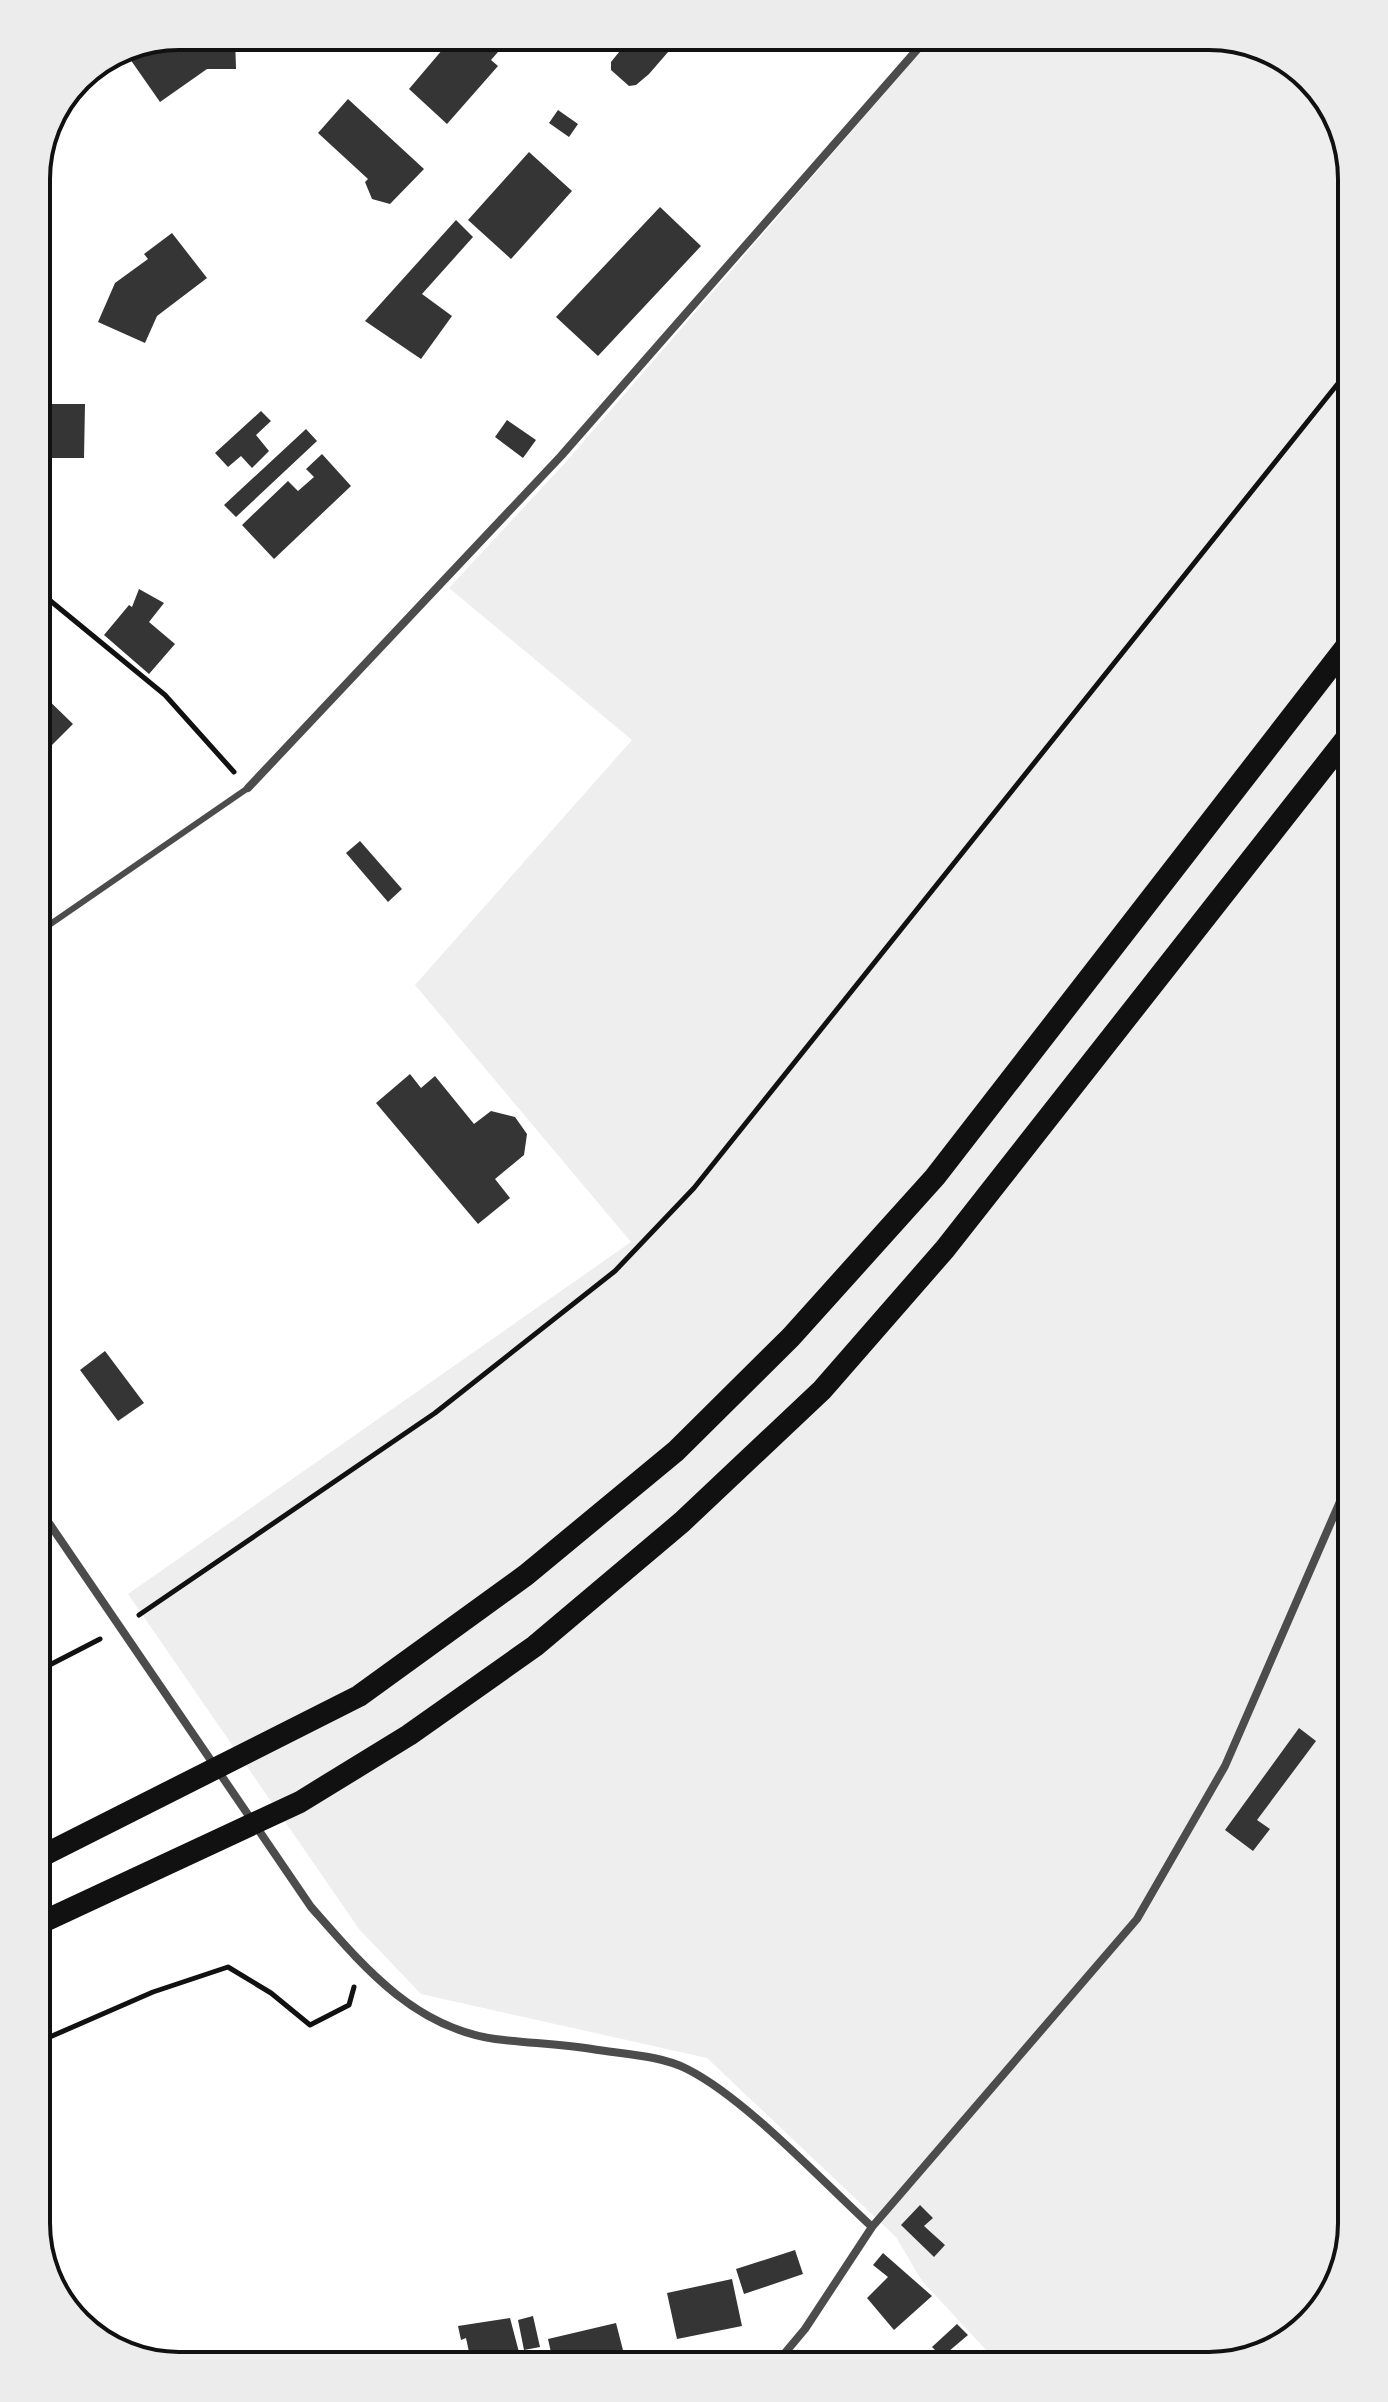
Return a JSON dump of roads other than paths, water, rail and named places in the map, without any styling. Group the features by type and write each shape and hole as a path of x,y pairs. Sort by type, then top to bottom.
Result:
{"highway":[{"path":"50,1852 359,1696 526,1575 676,1451 791,1337 935,1177 1338,657"},
{"path":"50,1918 300,1802 409,1735 535,1646 682,1522 822,1390 945,1249 1338,749"}],"street":[{"path":"248,788 561,456 917,50"},
{"path":"786,2352 805,2329 872,2227 1137,1919 1225,1766 1338,1506"},
{"path":"50,1524 311,1907 360,1963 404,2002 449,2028 494,2039 564,2044 686,2068 742,2108 872,2227"}],"lane":[{"path":"50,924 248,788"}]}
